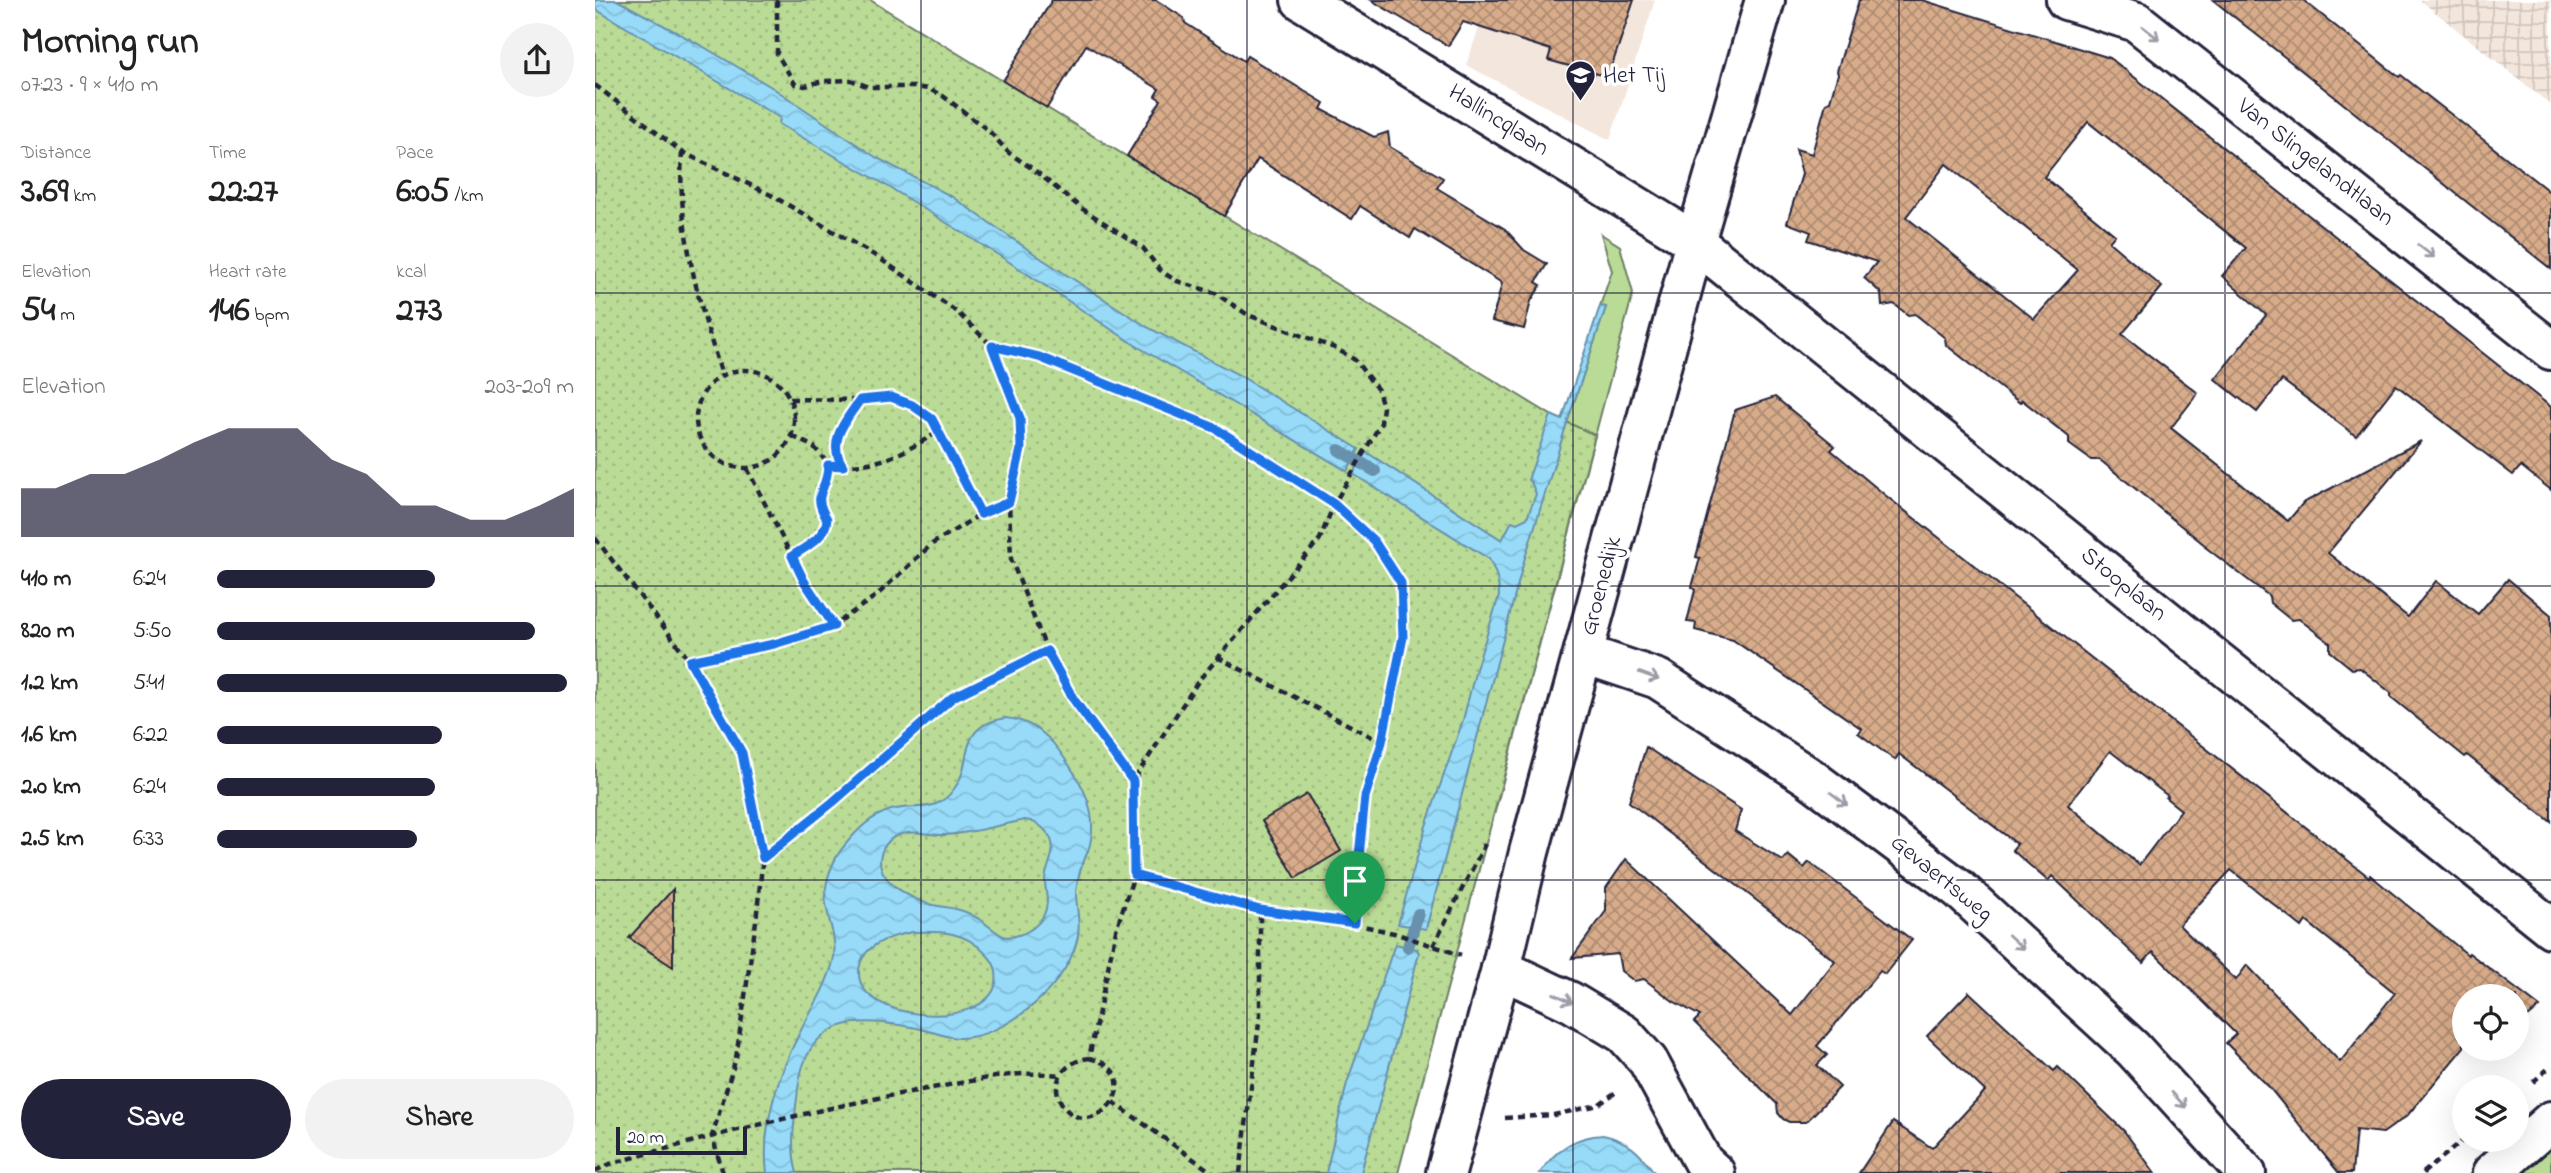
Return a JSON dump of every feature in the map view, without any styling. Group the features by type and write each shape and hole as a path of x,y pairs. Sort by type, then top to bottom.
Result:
{"street":[{"name":"Hallincqlaan","path":"1301,0 1695,242"},
{"name":"Groenedijk","path":"1446,1173 1501,969 1529,852 1695,242 1765,0"},
{"name":"Van Slingelandtlaan","path":"2066,0 2137,22 2551,350"},
{"name":"Stooplaan","path":"1695,242 2551,928"},
{"name":"Gevaertsweg","path":"1584,654 1658,679 1809,777 1959,889 2133,1049 2246,1173"},
{"path":"1501,969 1571,1002 1624,1034 1648,1062 1703,1162 1715,1173"},
{"path":"2492,1173 2551,1121"}],"path":[{"path":"777,0 777,54 781,65 795,84 805,86 822,81 851,80 869,87 929,89 943,96 989,131 1009,153 1081,208 1143,248 1167,275 1177,281 1215,293 1248,315 1337,349 1355,359 1378,390 1383,407 1381,423 1334,504 1320,539 1199,680 1133,781 1134,875 1116,930 1089,1058"},
{"path":"595,85 682,152 771,195 879,258 957,312 992,346 1020,418 1021,449 1009,502 1011,559 1047,651 1074,700 1133,781"},
{"path":"682,152 680,180 686,233 699,299 722,376"},
{"path":"992,346 1039,357 1215,428 1334,504 1374,541 1401,583 1403,637 1382,742 1365,797 1355,923"},
{"path":"752,370 781,385 790,399 794,418 792,436 781,452 765,464 747,468 719,461 708,452 700,439 696,412 709,386 722,376 735,371 752,370"},
{"path":"790,399 860,400 891,397 912,405 932,419 981,514"},
{"path":"843,466 836,455 837,439 843,424 860,400"},
{"path":"828,465 883,462 939,431"},
{"path":"792,436 814,447 828,465 826,486 818,502 828,523 817,538 792,556"},
{"path":"747,468 804,581 834,626"},
{"path":"690,661 774,644 834,626 877,595 932,544 981,514 1009,502"},
{"path":"595,538 690,661 742,753 763,858 736,1058 712,1136 723,1173"},
{"path":"763,858 833,802 953,697 1047,651"},
{"path":"1217,657 1382,742"},
{"path":"1433,946 1487,842 1529,852"},
{"path":"1134,875 1260,910 1355,923 1459,954"},
{"path":"1240,1173 1261,1015 1260,910"},
{"path":"1089,1058 1101,1061 1111,1069 1116,1079 1117,1091 1106,1111 1097,1116 1086,1117 1065,1108 1059,1098 1057,1086 1060,1074 1068,1064 1089,1058"},
{"path":"1463,1109 1511,1119 1554,1115 1598,1105 1620,1089 1648,1062"},
{"path":"2547,1070 2551,1075"},
{"path":"595,1171 610,1164 754,1125 898,1094 1031,1072 1060,1074"},
{"path":"1113,1102 1213,1173"},
{"path":"2423,1173 2452,1149"}],"shaded area":[{"name":"Het Tij","path":"1489,0 1655,0 1610,140 1466,65"},
{"path":"2420,0 2551,0 2551,105"}],"green space":[{"path":"595,0 870,0 1551,415 1595,435 1398,1173 595,1173"},
{"path":"1601,234 1620,246 1633,293 1492,823 1549,484 1606,307 1600,306 1612,271"},
{"path":"2551,1146 2551,1173 2519,1173"}],"water":[{"path":"595,0 617,0 704,47 773,88 877,158 951,196 1149,328 1239,375 1359,449 1347,471 1135,345 884,184 779,124 780,118 595,9"},
{"path":"1600,306 1606,307 1524,561 1426,929 1398,924 1426,826 1463,720 1499,596 1498,586 1489,559 1353,474 1366,452 1502,540 1512,521 1517,523 1527,518 1536,494 1528,480 1551,415 1562,420"},
{"path":"1006,718 1018,720 1039,730 1048,738 1081,785 1091,812 1091,841 1077,881 1079,931 1069,961 1046,993 1030,1008 994,1030 976,1036 958,1038 875,1022 839,1027 824,1034 812,1047 803,1065 798,1089 793,1142 797,1173 767,1173 769,1119 778,1084 791,1050 822,990 833,962 834,940 825,896 832,865 855,834 877,816 900,808 925,807 947,797 960,779 972,737 990,722","holes":["1025,820 1042,827 1053,848 1045,880 1046,910 1039,923 1020,935 1005,937 965,912 913,898 890,882 881,868 883,848 898,835 956,834","913,932 953,934 978,946 991,960 996,971 996,983 987,999 970,1009 948,1014 899,1010 878,1002 864,989 859,973 860,963 864,955 877,944"]},
{"path":"1395,944 1417,949 1419,953 1361,1173 1326,1173 1347,1083"},
{"path":"1603,1135 1620,1140 1633,1148 1655,1173 1540,1173 1559,1151 1575,1141"}],"building":[{"path":"1052,0 1156,0 1184,18 1185,23 1244,61 1247,56 1324,103 1321,109 1374,137 1388,132 1390,147 1443,178 1437,188 1505,229 1524,250 1547,264 1536,282 1541,285 1531,301 1524,329 1492,321 1502,283 1415,229 1410,238 1360,206 1352,219 1258,159 1224,216 1127,156 1161,100 1155,96 1159,89 1086,45 1047,108 1003,81"},
{"path":"1371,0 1634,0 1608,77 1548,60 1551,50 1463,22 1448,46"},
{"path":"1859,0 1922,0 2110,58 2551,407 2551,490 2521,466 2513,475 2396,385 2356,436 2282,380 2257,412 2215,379 2266,315 2222,276 2246,248 2088,122 2044,177 2115,235 2109,242 2162,287 2122,334 2198,393 2171,428 2288,521 2303,503 2421,441 2328,553 2408,617 2436,581 2478,614 2508,579 2551,615 2551,822 2467,755 2465,757 2360,668 2352,669 2330,651 2330,643 2299,619 2291,620 2270,603 2269,596 2100,460 2091,460 2069,444 2069,437 2022,400 2020,403 1946,345 1945,338 1915,314 1908,315 1894,304 1882,306 1881,293 1864,278 1877,262 1808,240 1811,232 1787,223 1802,174 1796,149 1812,154","holes":["1946,164 2078,270 2034,319 1906,217"]},
{"path":"2213,0 2303,0 2551,193 2551,269"},
{"path":"1775,397 1835,446 1831,450 1885,495 2369,877 2370,875 2468,955 2469,953 2510,984 2452,984 2452,1061 2407,1116 2383,1133 2356,1130 2352,1173 2339,1173 2269,1087 2226,1043 2236,1034 2153,952 2143,963 2052,876 2048,881 2012,850 2017,844 1899,754 1895,760 1858,733 1862,729 1733,640 1695,630 1696,623 1687,622 1700,558 1696,557 1735,410","holes":["2110,751 2168,796 2166,798 2181,810 2139,865 2068,805","2231,870 2302,927 2306,921 2395,993 2340,1062 2247,965 2236,980 2179,925"]},
{"path":"1646,747 1741,810 1735,831 1783,861 1788,855 1804,868 1809,862 1912,940 1885,974 1880,971 1817,1046 1827,1055 1817,1065 1840,1087 1806,1122 1789,1122 1783,1119 1778,1113 1777,1104 1694,1022 1700,1016 1673,1001 1644,979 1634,981 1621,971 1618,954 1572,958 1606,911 1606,888 1626,859 1792,1015 1835,961 1629,802"},
{"path":"1307,794 1341,851 1296,878 1262,821"},
{"path":"673,889 673,967 629,938"},
{"path":"1969,992 2054,1071 2058,1067 2124,1131 2155,1173 1859,1173 1893,1122 1932,1148 1985,1091 1927,1036"},
{"path":"2529,999 2540,1007 2529,1016"}],"waterway":[{"path":"1339,450 1375,471"},
{"path":"1408,947 1418,914"}],"place":[{"name":"Het Tij","path":"1580,103"}],"route":[{"path":"992,346 1039,357 1215,428 1334,504 1374,541 1401,583 1403,637 1382,742 1365,797 1355,923 1260,910 1134,875 1133,781 1074,700 1047,651 953,697 833,802 763,858 742,753 690,661 774,644 834,626 804,581 792,556 817,538 828,523 818,502 819,496 826,486 828,465 843,466 836,455 837,439 843,424 860,400 891,397 912,405 932,419 981,514 1009,502 1021,449 1020,418 992,346"}]}
